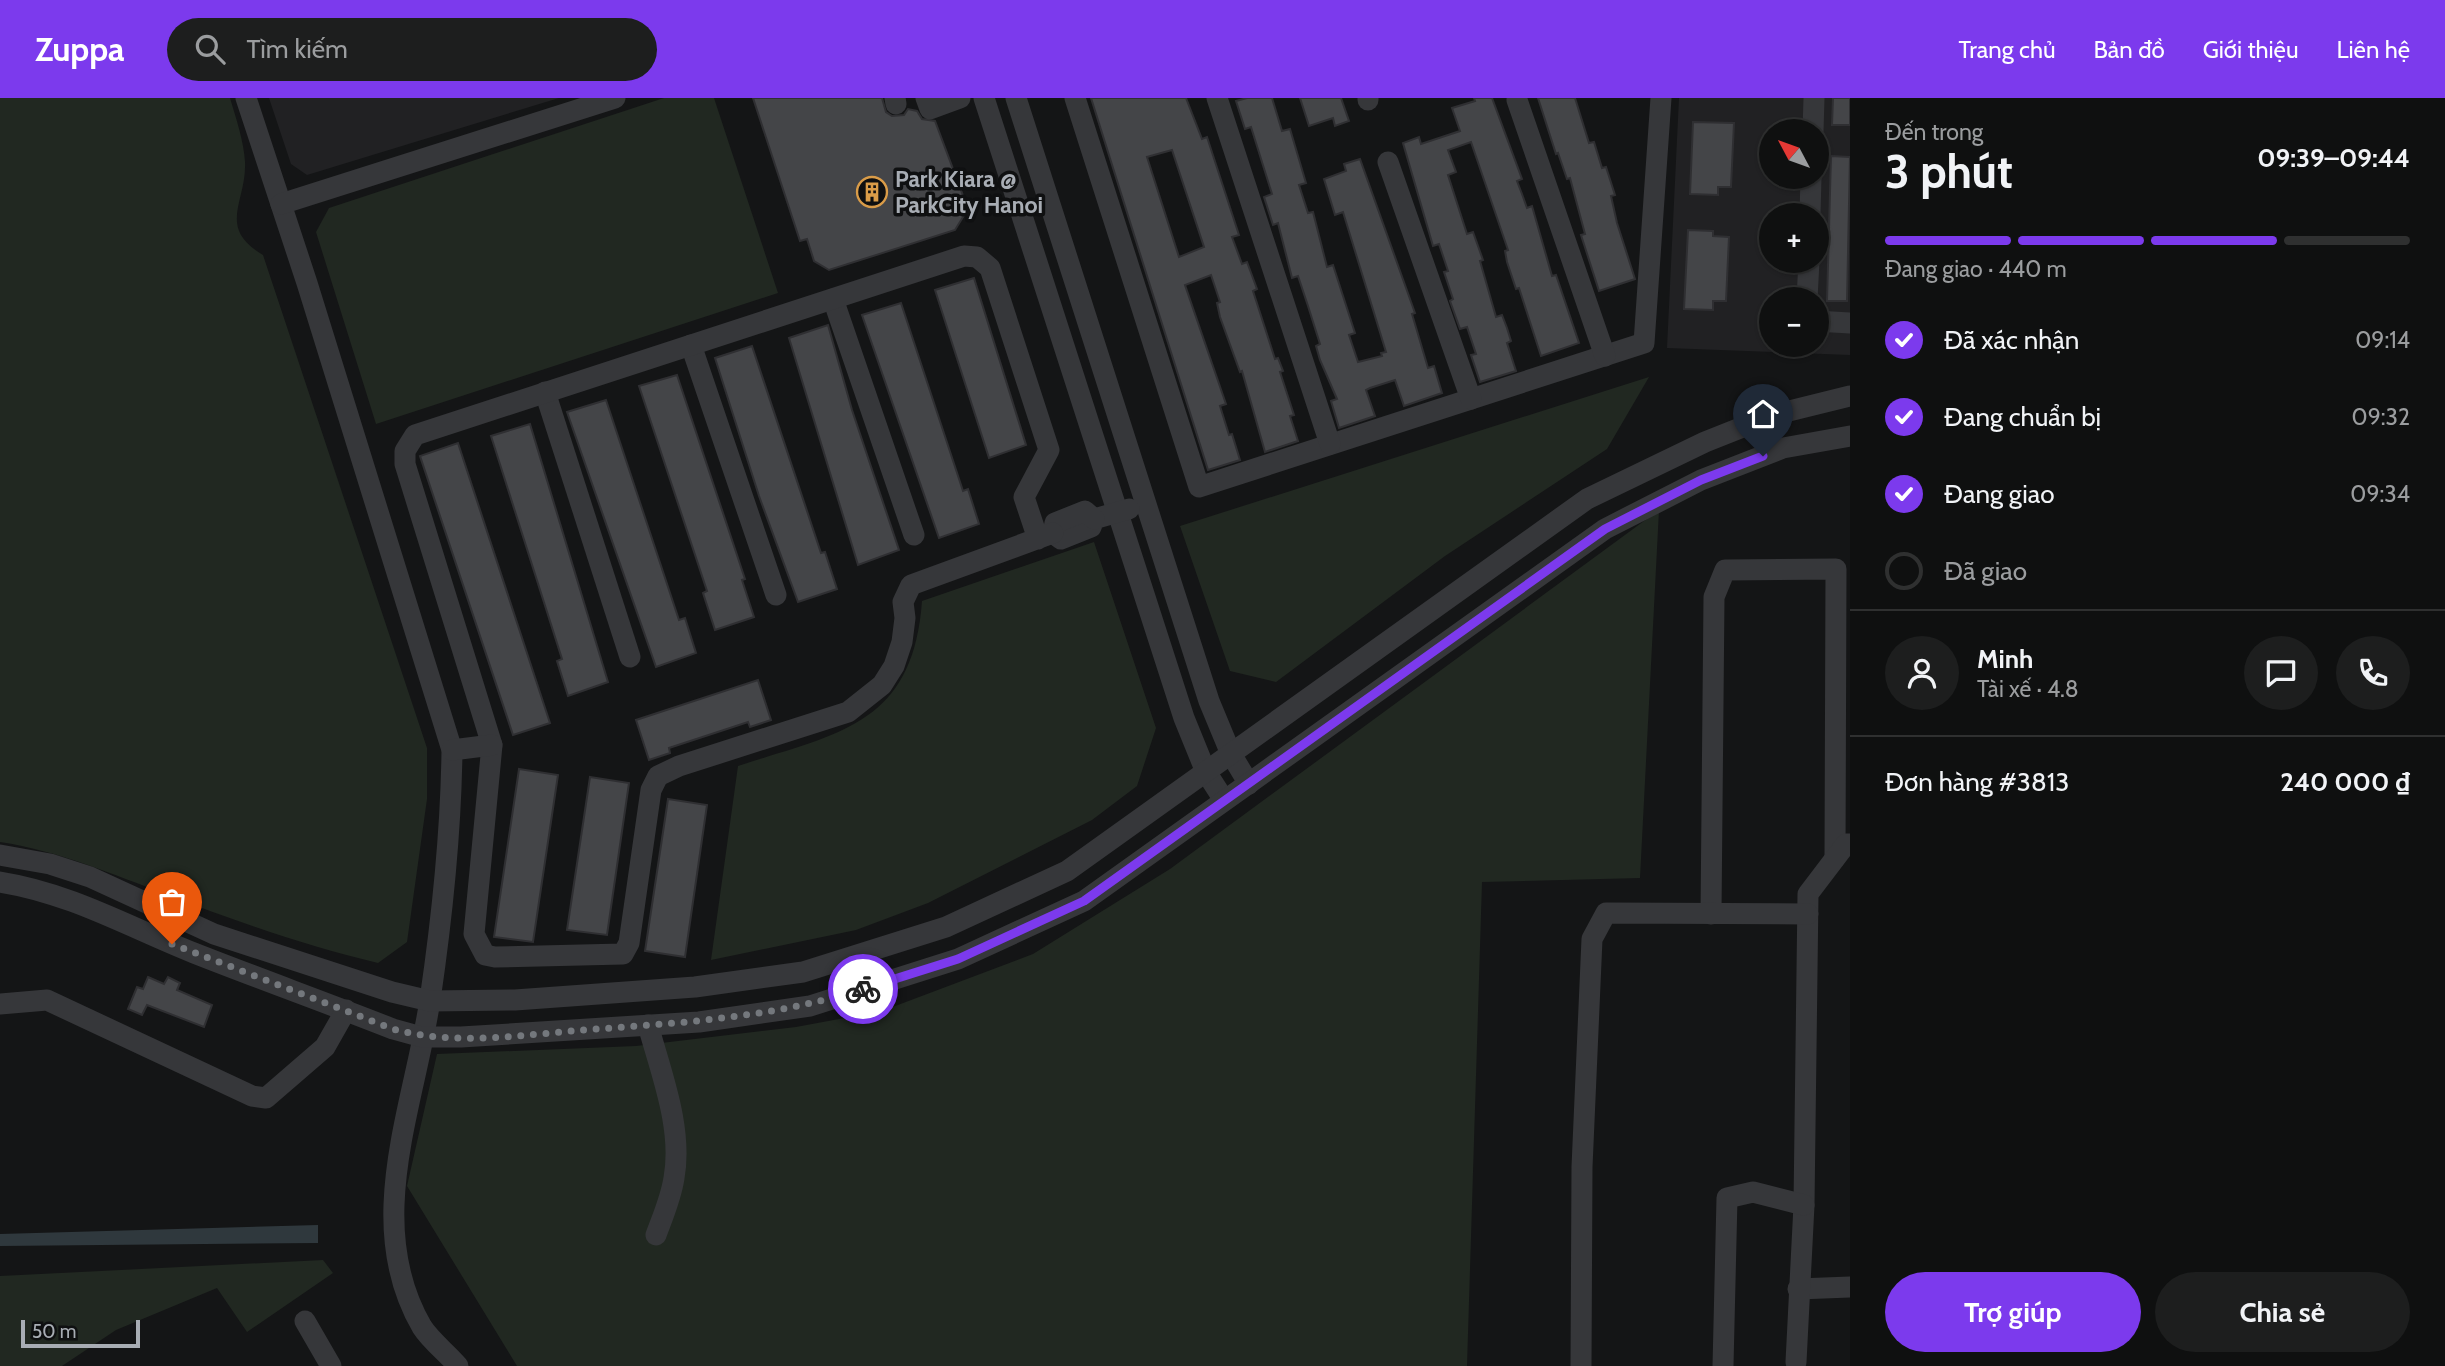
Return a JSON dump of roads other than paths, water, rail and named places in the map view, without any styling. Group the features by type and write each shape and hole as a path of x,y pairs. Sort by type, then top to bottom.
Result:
{"street":[{"path":"246,98 452,750 451,812 430,1001 408,1094 393,1202 395,1250 407,1294 423,1329 458,1366"},
{"path":"281,204 615,98"},
{"path":"928,104 960,98"},
{"path":"984,98 1184,718 1206,772 1224,800"},
{"path":"1016,98 1209,701 1231,754 1249,784"},
{"path":"1075,98 1199,487 1644,344 1661,98"},
{"path":"1217,98 1330,444"},
{"path":"1813,119 1814,98"},
{"path":"1517,100 1605,356"},
{"path":"1388,162 1471,399"},
{"path":"1046,536 1024,497 1049,450 990,268 977,257 964,256 415,435 405,450 405,464 492,745 474,934 485,955 622,954 629,943 650,790 658,776 679,766 848,712 882,685 894,666 904,630 903,602 911,585 1046,536 1055,523 1085,511 1094,519 1144,504"},
{"path":"832,299 914,535"},
{"path":"1829,322 1850,323"},
{"path":"691,345 776,595"},
{"path":"545,392 631,657"},
{"path":"0,855 50,864 90,877 214,934 392,992 430,1001 515,1000 695,987 803,972 946,927 1067,871 1231,754 1289,709 1587,499 1705,442 1773,415 1850,396"},
{"path":"0,882 38,888 79,902 193,953 422,1037 502,1036 648,1025 810,1006 958,959 1084,901 1605,529 1701,480 1783,448 1850,436"},
{"path":"1711,914 1714,597 1725,570 1843,565 1842,851 1808,894 1804,1205 1796,1362"},
{"path":"452,750 492,745"},
{"path":"1581,1366 1582,1167 1592,939 1606,913 1808,914"},
{"path":"0,1004 47,1000 252,1096 267,1098 325,1047 346,1010"},
{"path":"648,1025 670,1109 675,1144 674,1177 656,1235"},
{"path":"1723,1366 1727,1198 1753,1192 1804,1205"},
{"path":"1798,1289 1850,1287"},
{"path":"305,1321 331,1366"}],"place":[{"name":"Park Kiara @ ParkCity Hanoi","path":"872,192"}]}
